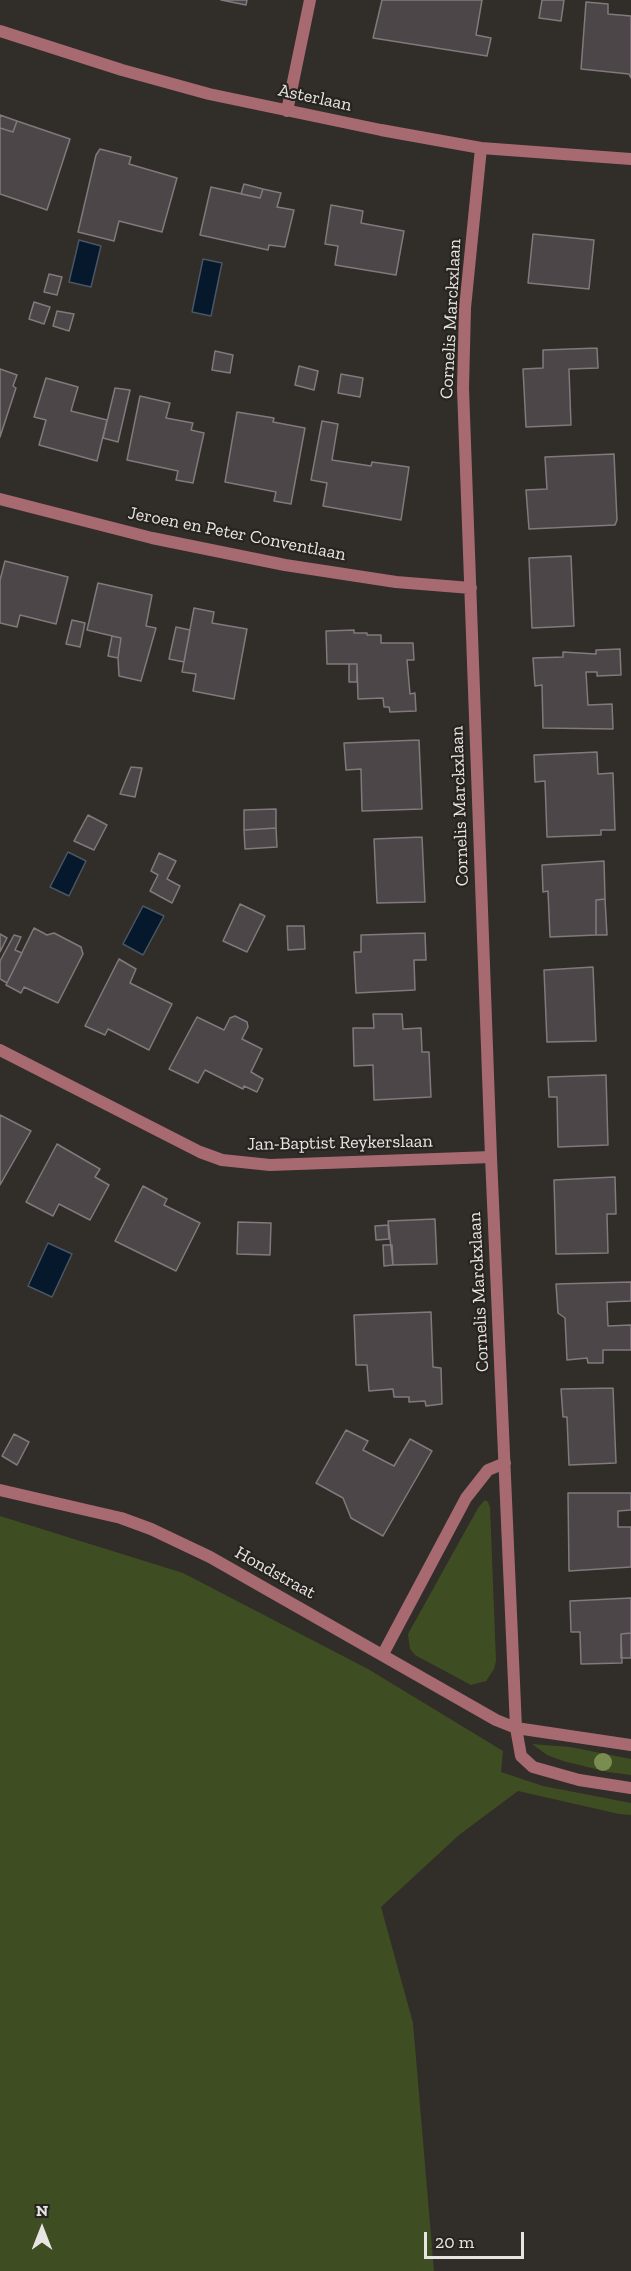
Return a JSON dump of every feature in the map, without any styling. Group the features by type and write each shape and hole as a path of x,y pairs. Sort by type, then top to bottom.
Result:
{"street":[{"path":"287,111 310,0"},
{"name":"Asterlaan","path":"0,31 122,70 209,94 287,111 482,148 631,159"},
{"name":"Cornelis Marckxlaan","path":"482,148 463,348 491,1157 516,1728"},
{"name":"Jeroen en Peter Conventlaan","path":"0,499 152,538 285,565 396,582 471,588"},
{"name":"Jan-Baptist Reykerslaan","path":"0,1050 200,1152 222,1160 270,1165 491,1157"},
{"path":"383,1654 466,1498 488,1470 505,1463"},
{"name":"Hondstraat","path":"0,1490 121,1518 210,1557 481,1712 516,1728 631,1745"},
{"path":"516,1728 521,1756 533,1767 579,1780 631,1788"}],"green space":[{"path":"485,1500 490,1507 496,1661 486,1681 471,1685 415,1655 410,1649 408,1634 478,1508"},
{"path":"0,1516 183,1573 368,1669 503,1751 501,1772 543,1786 631,1803 631,1815 619,1814 518,1791 459,1835 381,1907 413,2023 434,2271 0,2271"},
{"path":"532,1744 570,1747 631,1759 631,1775 563,1761 547,1755"}],"water":[{"path":"79,240 101,246 91,287 69,282"},
{"path":"203,259 222,263 211,316 192,312"},
{"path":"68,852 86,861 69,896 50,887"},
{"path":"143,906 164,916 143,955 123,944"},
{"path":"48,1243 72,1254 52,1297 28,1286"}],"building":[{"path":"221,0 247,0 246,5"},
{"path":"382,0 482,0 476,35 491,38 487,56 373,38"},
{"path":"542,0 564,0 561,21 539,18"},
{"path":"586,2 608,4 608,14 631,16 631,78 629,74 581,69"},
{"path":"0,115 17,121 13,132 0,128"},
{"path":"17,121 70,139 47,210 0,194 0,128 13,132"},
{"path":"100,149 131,157 129,164 177,178 162,232 119,221 114,241 78,232 96,155"},
{"path":"244,184 263,189 260,198 241,194"},
{"path":"211,187 260,198 263,189 281,193 277,207 294,210 285,247 269,245 268,250 200,235"},
{"path":"331,205 363,211 361,223 404,231 396,275 335,265 338,246 325,244"},
{"path":"533,234 594,240 589,289 528,283"},
{"path":"49,274 62,277 57,295 44,292"},
{"path":"34,302 50,307 44,324 29,319"},
{"path":"57,311 74,314 69,331 53,326"},
{"path":"597,348 598,368 569,369 571,425 526,427 523,369 543,368 543,350"},
{"path":"215,351 233,355 230,373 212,370"},
{"path":"299,366 318,371 314,390 295,385"},
{"path":"0,369 17,375 13,386 16,388 0,437"},
{"path":"341,374 363,378 360,397 338,393"},
{"path":"46,378 78,387 71,411 107,420 97,461 39,445 46,420 34,417"},
{"path":"115,388 130,390 118,442 103,438"},
{"path":"140,396 170,403 166,418 193,423 191,430 204,433 193,483 176,480 178,471 127,460"},
{"path":"237,412 274,418 273,422 305,428 291,504 274,501 276,492 225,482"},
{"path":"322,421 338,424 332,460 371,466 372,462 409,467 401,520 323,506 327,483 311,480"},
{"path":"614,454 617,520 615,525 529,529 526,490 547,489 545,457"},
{"path":"571,556 574,626 532,628 529,558"},
{"path":"5,561 68,577 56,624 20,615 17,627 0,623 0,580"},
{"path":"98,583 152,595 146,626 156,628 141,681 119,676 118,658 121,638 87,630"},
{"path":"194,608 214,612 212,623 247,629 234,699 193,691 196,674 182,672"},
{"path":"72,620 85,623 80,647 66,644"},
{"path":"176,627 190,630 184,662 169,659"},
{"path":"354,630 354,633 381,635 381,643 413,643 414,660 407,660 410,694 415,693 416,711 390,712 389,707 384,707 383,698 358,699 357,664 327,664 326,631"},
{"path":"112,636 121,638 118,658 108,656"},
{"path":"620,649 621,675 597,676 597,672 586,672 588,705 612,704 613,729 543,728 542,685 535,686 533,658 563,657 563,652 596,654 596,650"},
{"path":"349,664 357,664 357,682 349,682"},
{"path":"419,740 422,809 362,811 361,769 346,770 344,743"},
{"path":"597,752 598,774 613,773 615,830 601,830 601,835 547,837 545,781 535,782 534,755"},
{"path":"131,767 142,768 135,797 120,794"},
{"path":"276,809 276,828 244,830 244,810"},
{"path":"88,815 107,825 94,850 74,841"},
{"path":"276,828 277,847 245,849 244,830"},
{"path":"422,837 425,902 377,903 374,839"},
{"path":"159,853 176,861 167,879 180,886 172,903 150,891 158,875 151,871"},
{"path":"604,861 605,899 596,900 596,935 550,937 548,891 543,892 542,865"},
{"path":"605,899 607,935 596,935 596,900"},
{"path":"240,904 265,916 247,952 223,941"},
{"path":"287,926 304,926 305,949 288,950"},
{"path":"34,928 47,935 54,933 81,947 83,954 58,1003 24,987 21,993 6,985"},
{"path":"425,933 426,960 414,960 415,990 356,993 354,952 361,952 361,935"},
{"path":"0,934 7,938 0,952"},
{"path":"14,935 21,937 15,950 22,953 7,983 0,979 0,961"},
{"path":"119,959 136,969 130,983 172,1004 149,1050 108,1029 105,1035 85,1026"},
{"path":"593,967 596,1041 547,1042 544,970"},
{"path":"373,1014 402,1014 403,1029 421,1028 422,1052 429,1052 431,1097 374,1100 373,1065 354,1066 353,1028 374,1028"},
{"path":"235,1016 247,1022 248,1027 242,1039 262,1049 251,1072 263,1079 257,1092 244,1086 243,1089 205,1070 198,1083 169,1069 197,1017 224,1030 230,1018"},
{"path":"606,1075 608,1145 558,1147 557,1097 549,1097 548,1077"},
{"path":"0,1115 31,1131 0,1185"},
{"path":"57,1144 100,1169 95,1177 109,1185 90,1220 59,1204 53,1216 26,1202"},
{"path":"615,1177 616,1214 607,1214 608,1253 556,1254 554,1180"},
{"path":"143,1186 167,1199 164,1205 200,1223 176,1271 115,1241"},
{"path":"435,1219 437,1264 393,1265 388,1221"},
{"path":"238,1222 271,1223 270,1255 237,1254"},
{"path":"388,1225 389,1239 376,1240 375,1226"},
{"path":"383,1245 392,1245 393,1265 384,1266"},
{"path":"631,1282 631,1301 607,1302 608,1326 631,1325 631,1350 603,1350 603,1363 588,1363 587,1358 567,1360 565,1318 558,1313 556,1284"},
{"path":"431,1312 433,1367 441,1368 442,1404 426,1406 425,1401 409,1402 409,1397 394,1397 393,1389 369,1391 367,1365 356,1365 354,1315"},
{"path":"613,1388 616,1463 569,1465 567,1417 563,1417 561,1389"},
{"path":"346,1430 368,1441 363,1450 394,1466 410,1439 432,1451 383,1536 351,1518 343,1498 316,1483"},
{"path":"14,1434 29,1442 17,1465 2,1456"},
{"path":"568,1493 631,1493 631,1510 618,1511 618,1527 631,1527 631,1567 569,1571"},
{"path":"631,1598 631,1633 621,1634 622,1663 581,1664 580,1632 571,1632 570,1601"},
{"path":"631,1633 631,1658 621,1658 621,1634"}]}
